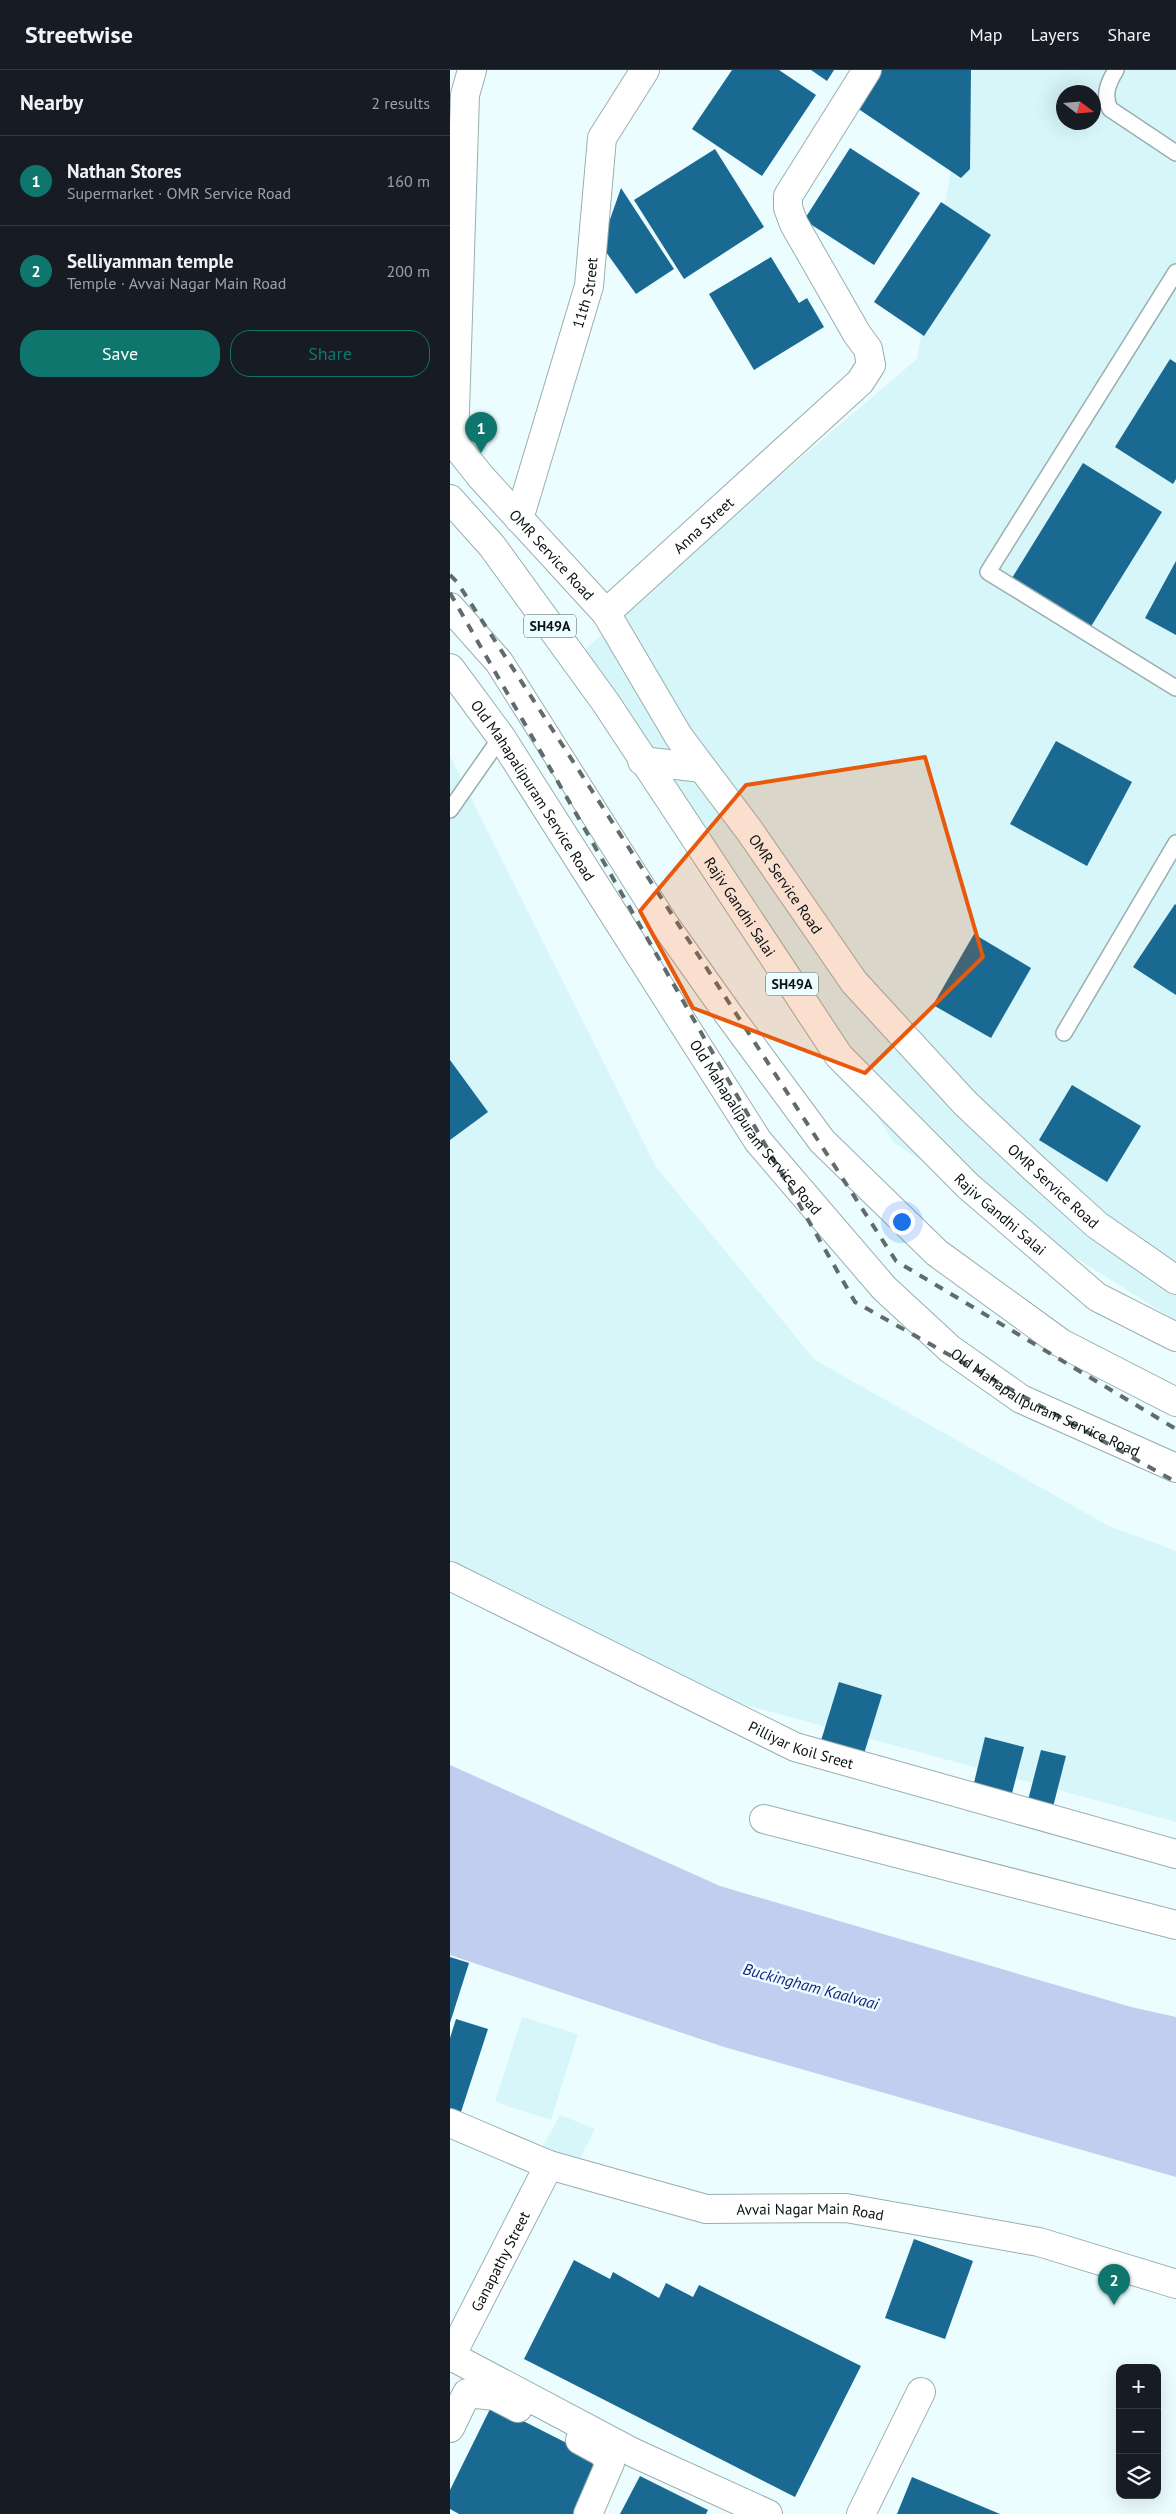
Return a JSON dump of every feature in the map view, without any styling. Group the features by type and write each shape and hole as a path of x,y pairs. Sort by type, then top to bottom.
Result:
{"street":[{"path":"452,440 465,95 472,70"},
{"name":"11th Street","path":"519,520 589,286 602,138 645,70"},
{"name":"Anna Street","path":"606,612 860,382 871,365 868,349 857,334 794,224 788,208 788,196 867,70"},
{"name":"OMR Service Road","path":"452,440 519,520 606,612 679,737 749,830 854,982 964,1103 1097,1225 1176,1280"},
{"name":"Rajiv Gandhi Salai","path":"450,498 492,546 606,703 642,761 840,1056 968,1186 1097,1297 1176,1337"},
{"path":"450,607 499,662 663,922 822,1141 937,1253 1061,1343 1176,1402"},
{"name":"Old Mahapalipuram Service Road","path":"450,668 501,737 758,1142 884,1288 950,1348 1021,1400 1176,1468"},
{"path":"642,761 702,768"},
{"name":"Pilliyar Koil Sreet","path":"450,1576 795,1748 1176,1854"},
{"path":"764,1819 1176,1925"},
{"name":"Avvai Nagar Main Road","path":"450,2123 549,2165 706,2209 846,2208 1038,2242 1176,2284"},
{"name":"Ganapathy Street","path":"450,2357 549,2165"},
{"path":"450,2357 634,2453 768,2514"},
{"path":"450,2428 467,2392 496,2396 602,2452 610,2463 588,2514"},
{"path":"860,2514 921,2392"},
{"path":"608,2514 634,2453"}],"lane":[{"path":"1116,70 1107,88 1106,101 1110,109 1176,153"},
{"path":"1176,272 988,572 1176,688"},
{"path":"450,810 501,737"},
{"path":"1064,1033 1176,843"}],"highlighted area":[{"path":"925,757 983,957 865,1073 693,1008 640,911 746,785"}],"shaded area":[{"path":"969,70 1176,70 1176,1321 894,1143 582,652 756,496 917,359"},
{"path":"450,756 656,1167 815,1360 1107,1525 1176,1551 1176,1822 727,1700 450,1575"},
{"path":"522,2017 578,2034 551,2120 495,2102"},
{"path":"560,2115 595,2129 577,2165 539,2153"}],"water":[{"name":"Buckingham Kaalvaai","path":"450,1765 720,1886 1131,2007 1176,2017 1176,2177 721,2046 450,1955"}],"building":[{"path":"732,70 779,70 816,95 762,176 692,129"},
{"path":"811,70 834,70 827,81"},
{"path":"882,70 971,70 970,169 961,178 857,108"},
{"path":"850,148 920,193 874,265 804,220"},
{"path":"715,149 764,227 684,279 634,200"},
{"path":"621,188 674,269 636,294 601,245"},
{"path":"941,202 991,235 924,336 874,302"},
{"path":"771,257 799,303 807,298 824,327 754,370 709,294"},
{"path":"1170,359 1176,363 1176,479 1173,484 1115,447"},
{"path":"1083,463 1162,512 1090,628 1012,578"},
{"path":"1176,561 1176,635 1145,618"},
{"path":"1056,741 1132,782 1087,866 1010,824"},
{"path":"1176,905 1176,995 1133,967"},
{"path":"974,934 1031,968 991,1038 933,1005"},
{"path":"450,1060 488,1112 450,1140"},
{"path":"1072,1085 1141,1126 1107,1182 1039,1140"},
{"path":"839,1682 882,1695 863,1757 820,1744"},
{"path":"985,1737 1024,1747 1011,1797 973,1787"},
{"path":"1041,1750 1066,1756 1053,1807 1028,1800"},
{"path":"450,1957 469,1963 450,2023"},
{"path":"456,2019 488,2029 461,2112 450,2108 450,2038"},
{"path":"914,2239 973,2261 945,2339 885,2318"},
{"path":"574,2260 610,2279 613,2272 659,2298 666,2283 693,2297 699,2285 861,2366 795,2497 524,2359"},
{"path":"492,2405 600,2460 577,2514 459,2514 450,2509 450,2490"},
{"path":"640,2476 708,2510 706,2514 620,2514"},
{"path":"912,2477 1000,2514 897,2514"}],"railway":[{"path":"450,575 457,582 896,1261 1176,1429"},
{"path":"450,593 855,1302 1176,1482"}],"place":[{"name":"Nathan Stores","path":"481,453"},
{"name":"Selliyamman temple","path":"1114,2305"}]}
